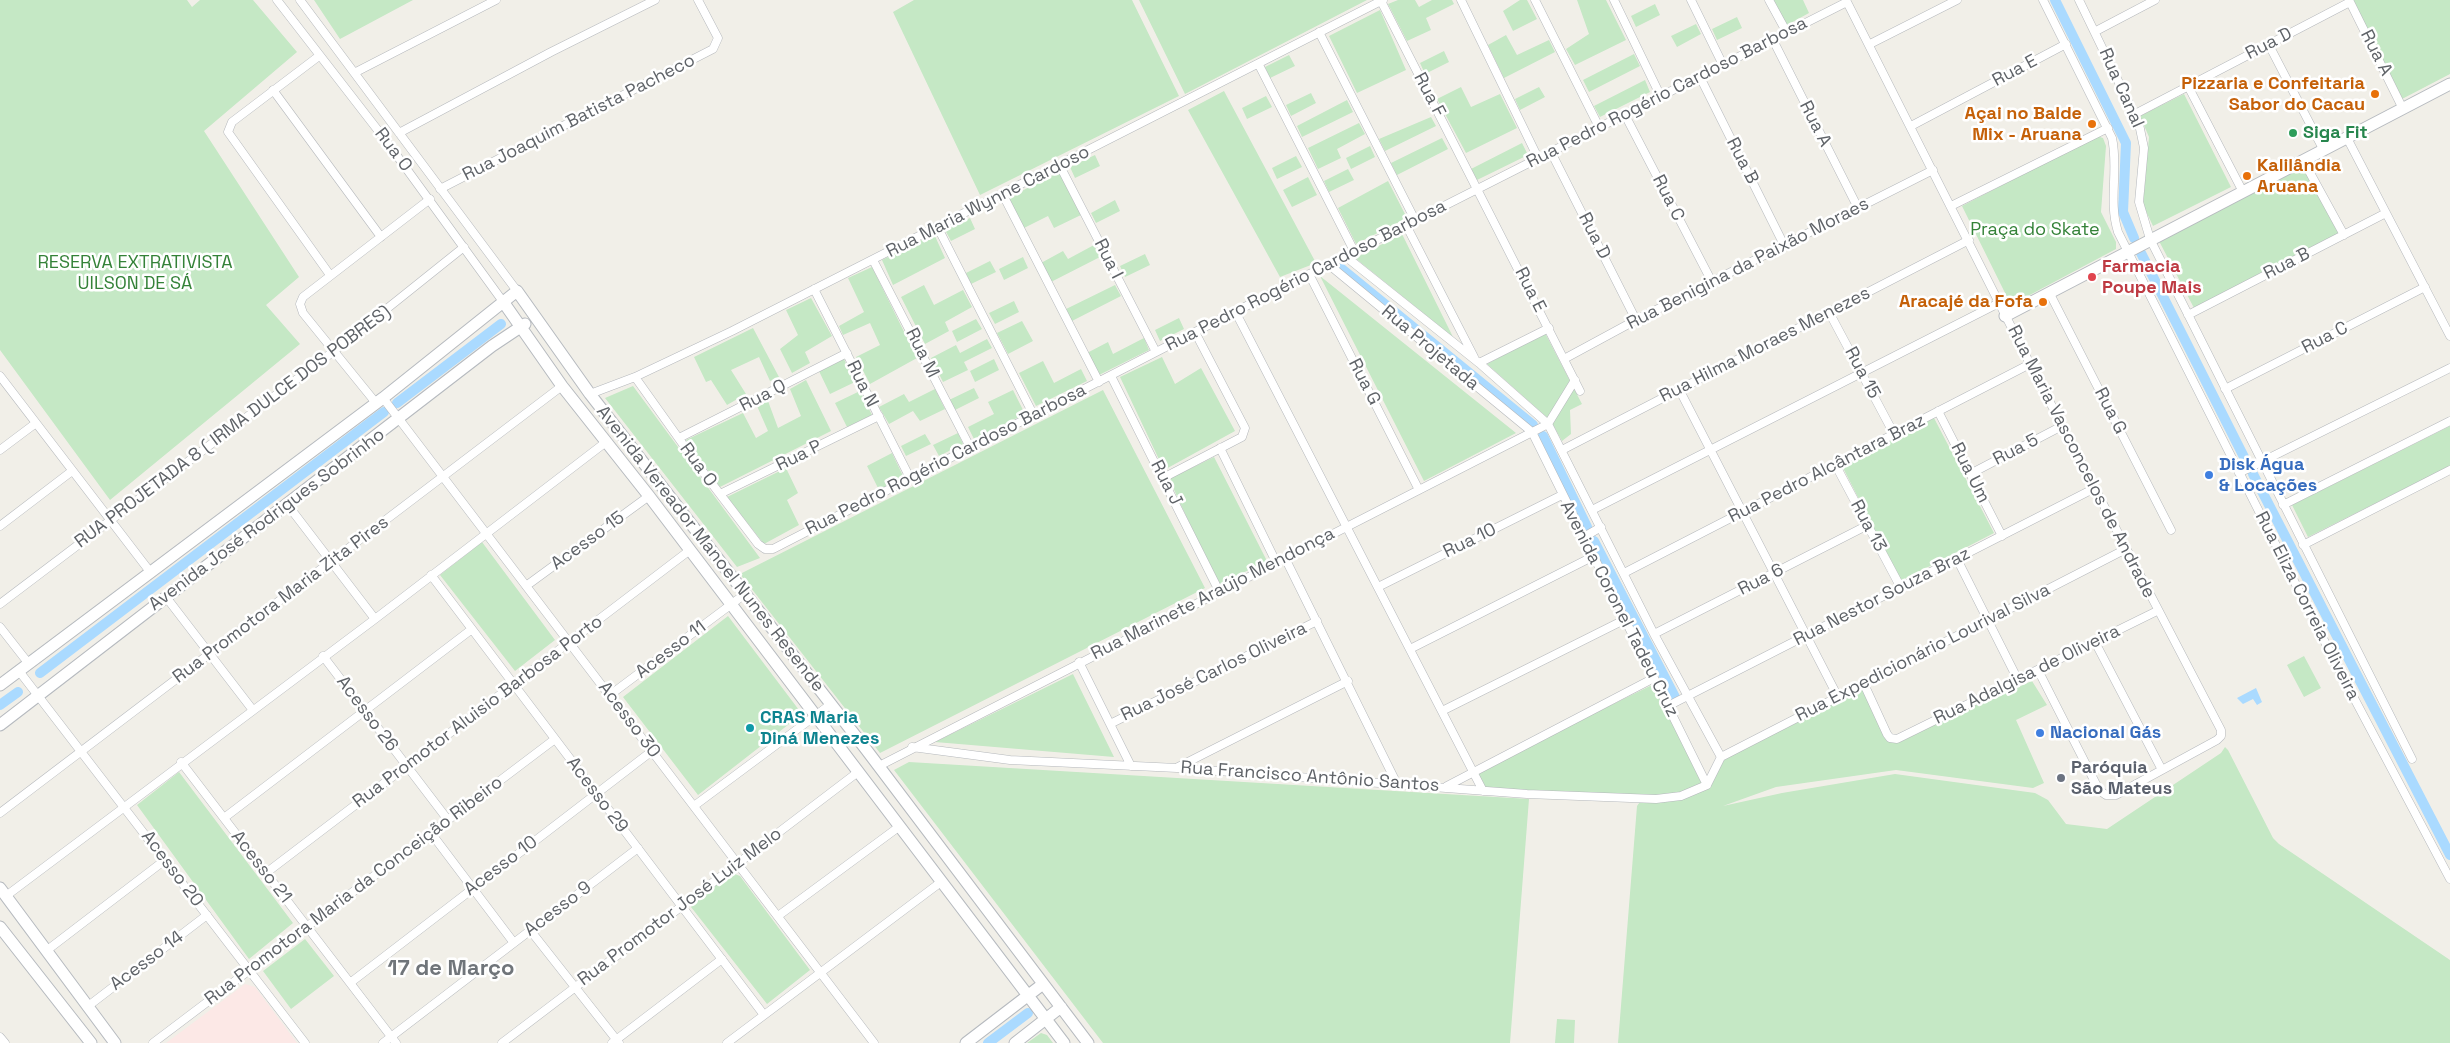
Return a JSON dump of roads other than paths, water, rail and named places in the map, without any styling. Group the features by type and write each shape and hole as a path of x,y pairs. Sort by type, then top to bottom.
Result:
{"street":[{"name":"Rua O","path":"277,0 430,199 464,247 500,306"},
{"name":"Rua O","path":"300,0 356,72 440,189 517,291"},
{"path":"356,72 496,0"},
{"path":"399,133 551,52 655,0"},
{"name":"Rua Joaquim Batista Pacheco","path":"440,189 711,51 717,45 718,38 698,0"},
{"path":"1461,0 1538,158"},
{"path":"1536,0 1599,127"},
{"path":"1614,0 1661,97"},
{"path":"1690,0 1723,65"},
{"path":"1769,0 1787,33"},
{"path":"1870,44 1957,0"},
{"name":"Rua Eliza Correia Oliveira","path":"2043,0 2108,128 2114,146 2114,219 2127,251 2384,758 2450,879"},
{"name":"Rua Canal","path":"2079,0 2096,31 2135,114 2143,136 2144,148 2139,202 2150,239"},
{"path":"2096,31 2155,0"},
{"name":"Rua Maria Wynne Cardoso","path":"590,394 635,377 873,260 1382,1"},
{"name":"Rua F","path":"1382,1 1478,189"},
{"name":"Rua Pedro Rogério Cardoso Barbosa","path":"766,549 773,549 1033,414 1847,1"},
{"name":"Rua Maria Vasconcelos de Andrade","path":"1847,1 1969,240 2005,316 2157,611 2221,730 2221,736 2218,740 2162,770"},
{"name":"Rua D","path":"2135,114 2349,1"},
{"name":"Rua A","path":"2349,1 2402,107"},
{"path":"1320,32 1415,220"},
{"name":"Rua A","path":"1773,40 1858,208"},
{"name":"Rua E","path":"1911,126 2066,44"},
{"path":"2269,44 2323,149"},
{"path":"320,56 232,122 228,132 330,275 430,199"},
{"path":"1259,65 1354,252"},
{"name":"Rua B","path":"1700,77 1784,245"},
{"path":"2005,316 2346,136 2450,84"},
{"path":"2188,86 2243,192"},
{"path":"273,90 380,237"},
{"name":"Rua C","path":"1625,115 1712,282"},
{"path":"1951,206 2108,128"},
{"path":"2346,136 2450,336"},
{"name":"Rua D","path":"1551,152 1636,320"},
{"path":"2303,160 2344,235"},
{"name":"Rua I","path":"1060,166 1156,352"},
{"name":"Rua Benigina da Paixão Moraes","path":"1564,359 1636,320 1932,170"},
{"name":"Rua E","path":"1478,189 1580,391"},
{"path":"1003,195 1099,382"},
{"name":"Rua B","path":"2188,315 2386,213"},
{"path":"1406,225 1477,361 1549,328"},
{"path":"937,226 1033,414"},
{"name":"Rua Eliza Correia Oliveira","path":"2150,239 2412,759"},
{"name":"Rua Hilma Moraes Menezes","path":"1562,450 1969,240"},
{"name":"RUA PROJETADA 8 ( IRMA DULCE DOS POBRES)","path":"0,604 334,351 464,247"},
{"name":"Rua Projetada","path":"1345,256 1477,361 1548,424"},
{"name":"Rua M","path":"873,260 970,447"},
{"name":"Rua Projetada","path":"1328,264 1532,432"},
{"name":"Rua G","path":"1309,274 1419,490"},
{"name":"Acesso 30","path":"330,275 303,297 300,304 303,313 334,351 399,419 874,1043"},
{"name":"Rua C","path":"2225,389 2425,287"},
{"name":"Rua N","path":"814,289 910,478"},
{"name":"Avenida José Rodrigues Sobrinho","path":"0,685 380,401 517,291"},
{"name":"Avenida Vereador Manoel Nunes Resende","path":"517,291 544,332 590,394 879,766 1088,1043"},
{"name":"Rua G","path":"2049,292 2171,530"},
{"path":"1592,510 1999,303"},
{"name":"Avenida Vereador Manoel Nunes Resende","path":"500,306 516,329 530,341 562,386 732,604 1064,1043"},
{"path":"1235,312 1482,791"},
{"name":"Rua 15","path":"1829,312 1894,434"},
{"name":"Avenida José Rodrigues Sobrinho","path":"0,725 534,317"},
{"path":"530,341 536,334 544,332"},
{"path":"1163,478 1242,437 1245,428 1195,332"},
{"name":"Rua Q","path":"679,438 847,353"},
{"name":"Rua Pedro Alcântara Braz","path":"1624,573 2030,364"},
{"path":"2239,473 2450,368"},
{"path":"0,376 151,573"},
{"name":"Rua J","path":"1111,376 1219,591"},
{"name":"Rua O","path":"635,377 758,544 766,549"},
{"path":"1548,424 1575,380"},
{"name":"Rua Promotora Maria Zita Pires","path":"0,813 331,564 562,386"},
{"path":"1679,390 1838,697"},
{"name":"Rua Um","path":"1938,411 2002,536"},
{"name":"Rua P","path":"720,494 879,416"},
{"path":"2283,505 2450,422"},
{"path":"0,450 36,423"},
{"name":"Rua Marinete Araújo Mendonça","path":"879,766 912,747 1548,424"},
{"name":"Avenida Coronel Tadeu Cruz","path":"1548,424 1654,634 1721,757"},
{"name":"Rua 5","path":"1970,474 2062,426"},
{"name":"Avenida Coronel Tadeu Cruz","path":"1532,432 1707,786"},
{"path":"115,1043 3,892 123,806 376,618 431,574 606,442"},
{"path":"1220,448 1276,562"},
{"name":"Rua 13","path":"1836,464 1901,588"},
{"path":"2303,544 2450,470"},
{"path":"0,526 72,471"},
{"name":"Rua Nestor Souza Braz","path":"1668,706 2095,488"},
{"name":"Rua 10","path":"1378,587 1562,495"},
{"name":"Acesso 15","path":"526,586 649,496"},
{"path":"287,504 331,564 376,618"},
{"name":"Rua 6","path":"1654,634 1868,525"},
{"path":"1584,537 1601,527"},
{"name":"Rua Expedicionário Lourival Silva","path":"1721,757 2126,549"},
{"name":"Rua Promotor Aluisio Barbosa Porto","path":"266,873 690,550"},
{"path":"1410,649 1594,556"},
{"path":"1285,558 1348,681 1397,784"},
{"path":"1957,558 2018,680"},
{"name":"Acesso 29","path":"431,574 764,1015"},
{"name":"Acesso 11","path":"610,695 745,594"},
{"path":"166,597 252,710"},
{"name":"Rua Adalgisa de Oliveira","path":"1864,684 1887,734 1893,739 1897,739 2157,611"},
{"path":"1442,711 1626,619"},
{"name":"Rua José Carlos Oliveira","path":"1110,724 1317,621"},
{"path":"0,627 29,664"},
{"path":"224,818 472,628"},
{"path":"2038,670 2099,790 2106,795 2116,794 2162,770 2095,642"},
{"name":"Acesso 26","path":"323,656 448,820"},
{"path":"1079,662 1131,766"},
{"name":"Acesso 20","path":"19,671 305,1043"},
{"path":"1447,786 1654,678"},
{"path":"1177,768 1348,681"},
{"path":"694,806 831,704"},
{"name":"Rua Promotora Maria da Conceição Ribeiro","path":"153,1043 250,972 555,739"},
{"name":"Rua Francisco Antônio Santos","path":"912,747 1010,760 1177,768 1447,786 1482,791 1656,799 1681,796 1707,786"},
{"name":"Acesso 10","path":"350,983 652,751"},
{"path":"1707,786 1721,757"},
{"name":"Acesso 21","path":"181,762 394,1040"},
{"path":"862,775 879,766"},
{"name":"Rua Promotor José Luiz Melo","path":"502,1043 738,863 862,775"},
{"path":"778,916 900,826"},
{"path":"431,833 514,943"},
{"name":"Acesso 9","path":"383,1043 394,1040 530,930 638,848"},
{"path":"46,951 165,860"},
{"path":"727,1043 941,882"},
{"name":"Acesso 14","path":"87,1007 207,915"},
{"path":"0,927 91,1043"},
{"path":"530,930 616,1042 722,959"},
{"path":"966,1043 1043,984"},
{"path":"1014,1043 1061,1007"},
{"path":"0,1037 5,1043"}],"water":[{"path":"2256,688 2262,702 2257,705 2253,699 2243,704 2237,698"}],"waterway":[{"path":"2055,0 2126,143 2123,212 2134,238"},
{"path":"2141,253 2246,461"},
{"path":"1338,266 1533,425"},
{"path":"397,403 501,324"},
{"path":"40,673 384,412"},
{"path":"1543,436 1587,527"},
{"path":"2253,474 2450,855"},
{"path":"1594,541 1676,699"},
{"path":"0,705 18,692"},
{"path":"988,1043 1028,1013"}],"place":[{"name":"Pizzaria e Confeitaria Sabor do Cacau","path":"2375,94"},
{"name":"Açai no Balde Mix - Aruana","path":"2092,124"},
{"name":"Siga Fit","path":"2293,133"},
{"name":"Kalilândia Aruana","path":"2247,176"},
{"name":"Farmacia Poupe Mais","path":"2092,277"},
{"name":"Aracajé da Fofa","path":"2043,302"},
{"name":"Disk Água & Locações","path":"2209,475"},
{"name":"CRAS Maria Diná Menezes","path":"750,728"},
{"name":"Nacional Gás","path":"2040,733"},
{"name":"Paróquia São Mateus","path":"2061,778"}],"district":[{"name":"17 de Março","path":"451,969"}],"park label":[{"name":"Praça do Skate","path":"2035,230"},
{"name":"RESERVA EXTRATIVISTA UILSON DE SÁ","path":"135,273"}]}
